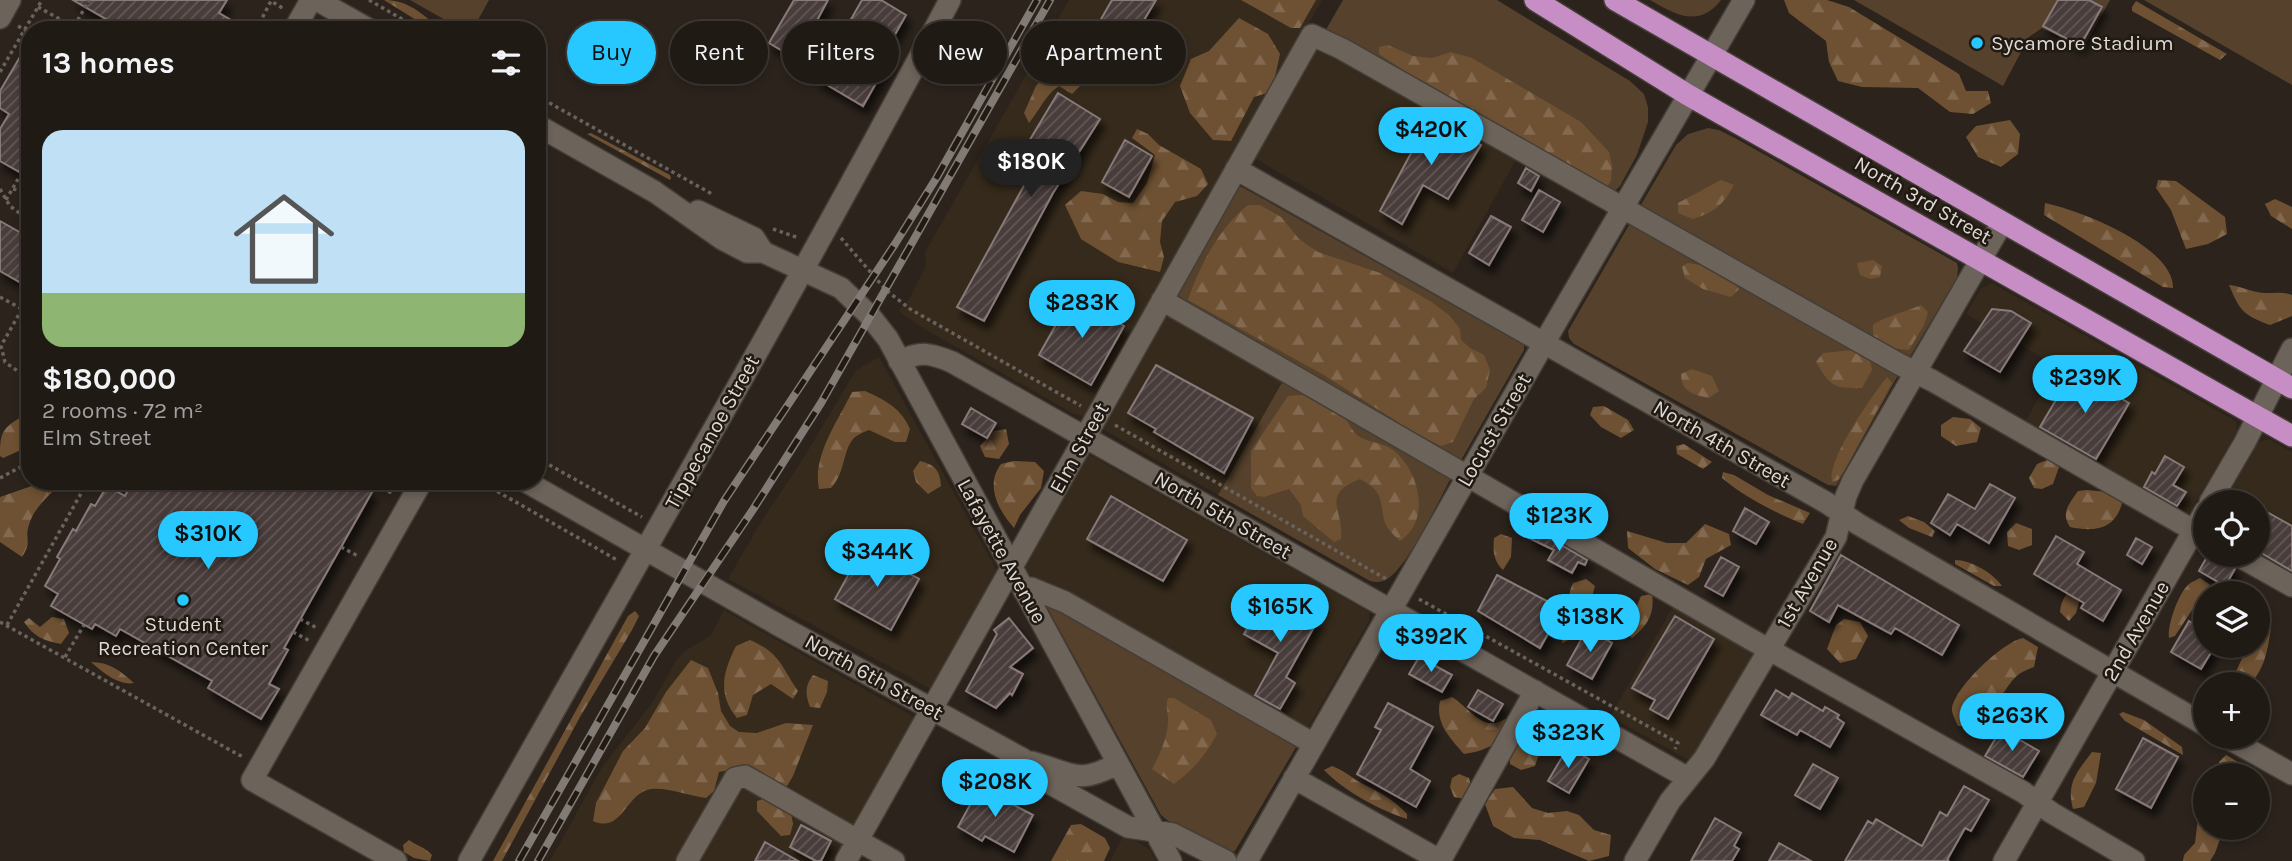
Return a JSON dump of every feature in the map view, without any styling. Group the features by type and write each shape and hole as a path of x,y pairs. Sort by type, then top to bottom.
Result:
{"highway":[{"name":"North 3rd Street","path":"1535,0 1688,94 2292,436"},
{"name":"North 3rd Street","path":"1615,0 2284,383"}],"street":[{"path":"0,19 10,0"},
{"path":"299,21 311,0"},
{"path":"317,0 354,21"},
{"name":"Tippecanoe Street","path":"469,861 803,270 914,71 950,0"},
{"name":"Locust Street","path":"1247,861 1744,0"},
{"name":"Elm Street","path":"845,861 1312,35 1342,49 1623,209"},
{"path":"546,130 655,192 729,224 754,238 763,252 803,270"},
{"name":"North 4th Street","path":"1236,169 1842,513 2193,717"},
{"path":"1623,209 2193,530"},
{"name":"1st Avenue","path":"1635,861 1670,801 1704,759 1836,537 1846,496 1853,480 2002,223"},
{"name":"Lafayette Avenue","path":"803,270 841,288 888,339 1171,861"},
{"path":"1162,300 1768,649 1922,734 2134,861"},
{"path":"2217,490 2257,416 2284,383 2292,349"},
{"name":"North 5th Street","path":"899,361 915,354 937,356 1688,778"},
{"path":"396,861 252,780 401,495 408,490"},
{"name":"North 6th Street","path":"538,490 640,559 932,709 1023,759 1051,784 1128,827 1173,834 1226,861"},
{"name":"2nd Avenue","path":"2004,861 2113,671 2193,543"},
{"path":"2258,567 2292,586"},
{"path":"1024,591 1031,588 1065,602 1314,744"},
{"path":"1294,778 1441,861 1535,691"},
{"path":"2247,749 2292,775"},
{"path":"1023,759 1082,778 1101,773 1118,763"},
{"path":"687,861 735,778 745,776 894,861"}],"path":[{"path":"30,21 42,0"},
{"path":"77,21 89,0"},
{"path":"369,0 405,21"},
{"path":"38,7 63,21"},
{"path":"0,72 21,36"},
{"path":"546,101 721,199"},
{"path":"6,200 18,179"},
{"path":"0,189 10,206 21,214"},
{"path":"13,189 21,190"},
{"path":"764,224 797,237"},
{"path":"0,297 21,308"},
{"path":"21,311 0,346 5,362 21,374"},
{"path":"546,463 659,525"},
{"path":"0,478 21,467"},
{"path":"7,625 83,490"},
{"path":"389,505 401,495 390,490"},
{"path":"495,490 606,555 640,559"},
{"path":"359,557 365,546"},
{"path":"0,622 239,755 244,757 247,754"},
{"path":"65,657 84,625"},
{"path":"311,642 318,629"}],"shaded area":[{"path":"410,0 489,0 477,21 447,21"},
{"path":"1069,0 1322,0 1084,416 1074,414 921,327 898,311 909,299 926,265 925,252 1021,84 1186,84 1186,21 1057,21"},
{"path":"1343,0 1497,0 1630,81 1644,94 1648,107 1648,122 1637,155 1620,186 1612,194 1324,33"},
{"path":"1650,0 1721,0 1704,14 1686,16"},
{"name":"Sycamore Stadium","path":"1854,0 2110,0 2083,49 2042,28 2029,37 2003,86"},
{"name":"Sycamore Stadium","path":"2144,0 2292,0 2292,85"},
{"path":"1318,45 1518,156 1453,273 1254,158"},
{"path":"1708,128 1735,138 1957,263 1957,278 1908,360 1639,208 1676,145 1688,134"},
{"path":"1239,187 1524,345 1524,350 1460,462 1174,302 1235,189"},
{"path":"1634,223 1900,372 1836,486 1828,485 1574,344 1569,338 1568,331 1629,225"},
{"path":"1992,283 2236,421 2237,431 2203,490 2193,490 2193,506 2188,515 2185,517 2022,427 2057,366 1966,314 1981,288"},
{"path":"1167,310 1285,377 1218,495 1103,427"},
{"path":"879,357 996,569 996,575 933,688 728,579 856,370"},
{"path":"1285,377 1451,478 1406,559 1385,580 1370,581 1218,495"},
{"path":"2270,440 2292,452 2292,580 2270,564 2270,490 2231,490 2259,442"},
{"path":"1088,454 1369,612 1369,621 1309,726 1305,729 1295,726 1027,573 1024,566"},
{"path":"1043,600 1299,742 1235,851 1208,844 1161,815"},
{"path":"1676,601 1757,652 1689,760 1610,717"},
{"path":"724,610 914,717 915,720 835,861 550,861 602,767 652,703 677,659 686,650 710,636"},
{"path":"1125,833 1150,850 1156,861 1110,861"}],"green space":[{"path":"384,0 411,7 431,21 418,21"},
{"path":"1241,0 1316,0 1300,28 1291,28"},
{"path":"1784,0 1827,0 1849,7 1959,74 1966,91 1988,91 1991,103 1973,114 1950,112 1918,88 1862,87 1838,81 1829,62 1826,41 1789,13"},
{"path":"2136,1 2227,54 2220,60 2132,11"},
{"path":"1239,18 1268,34 1280,54 1275,77 1267,93 1254,97 1231,141 1213,140 1190,113 1180,86 1186,84 1186,71 1191,59 1209,51"},
{"path":"1388,45 1413,56 1432,58 1451,52 1472,58 1581,122 1609,152 1611,181 1607,187 1435,90 1379,54 1379,47"},
{"path":"1082,84 1072,94 1059,86 1054,89 1029,123 1024,113 1036,86"},
{"path":"2010,120 2020,134 2018,154 2001,167 1978,157 1966,137 1976,126"},
{"path":"1137,129 1201,169 1208,184 1197,196 1175,202 1162,221 1160,242 1164,257 1160,272 1118,262 1081,239 1065,205 1081,191 1103,194 1118,202 1133,203 1147,183 1155,155 1132,138"},
{"path":"591,133 670,175 670,180 587,134"},
{"path":"1721,180 1734,185 1718,207 1693,219 1678,213 1678,203"},
{"path":"2158,180 2176,181 2225,217 2227,234 2208,244 2186,249 2171,210 2156,188"},
{"path":"2275,199 2292,207 2292,229 2271,216 2265,204"},
{"path":"2045,203 2101,222 2142,245 2158,258 2169,273 2173,288 2163,287 2044,215"},
{"path":"1248,205 1260,205 1281,217 1299,239 1318,252 1380,273 1432,302 1450,316 1460,329 1461,340 1484,355 1490,370 1486,388 1474,399 1453,442 1441,446 1415,433 1324,375 1188,300 1212,248 1228,224"},
{"path":"1873,260 1882,266 1880,277 1870,279 1860,275 1857,263"},
{"path":"1687,263 1716,270 1728,277 1739,289 1731,297 1703,289 1685,278 1682,267"},
{"path":"2229,285 2261,293 2292,295 2292,316 2270,325 2254,318 2236,301"},
{"path":"1921,305 1928,312 1924,325 1909,350 1891,348 1873,337 1873,325"},
{"path":"1854,350 1869,356 1872,370 1862,388 1839,387 1829,381 1816,362 1823,353"},
{"path":"1692,369 1712,376 1719,391 1709,398 1689,392 1683,385 1681,374"},
{"path":"1887,377 1892,383 1844,471 1838,480 1832,482 1832,472 1843,444"},
{"path":"865,391 886,401 902,415 910,429 906,442 895,442 869,430 859,435 847,449 836,482 831,488 819,489 819,464 828,439 852,392"},
{"path":"1303,395 1338,412 1358,436 1393,450 1410,470 1419,508 1410,532 1400,541 1386,525 1381,502 1374,488 1360,479 1348,485 1337,497 1341,539 1334,542 1303,516 1301,505 1289,489 1264,497 1257,496 1251,488 1251,451 1288,396"},
{"path":"1604,406 1628,420 1634,430 1621,438 1601,427 1590,415 1593,407"},
{"path":"21,417 21,450 3,458 0,456 2,436 11,424"},
{"path":"1953,417 1970,419 1981,428 1977,442 1956,446 1941,436 1941,425"},
{"path":"1006,429 1009,444 999,459 985,457 980,446 994,431"},
{"path":"1684,444 1712,462 1703,469 1677,454 1676,446"},
{"path":"2050,459 2059,467 2053,484 2042,489 2034,488 2029,478 2037,464"},
{"path":"920,461 933,466 939,476 941,486 928,494 916,482 913,471"},
{"path":"1014,461 1035,462 1044,471 1041,488 1020,515 1014,528 999,505 994,480 1001,464"},
{"path":"1723,472 1810,513 1803,524 1781,515 1731,485 1722,478"},
{"path":"21,490 55,490 31,519 28,544 22,557 0,542 0,497"},
{"path":"2078,491 2107,492 2122,503 2119,512 2109,524 2102,527 2070,527 2066,517 2067,508"},
{"path":"1908,516 1924,522 1935,531 1932,537 1909,528 1899,520"},
{"path":"2016,523 2032,529 2032,545 2019,550 2008,546 2007,532"},
{"path":"1705,524 1729,534 1731,545 1706,559 1699,577 1688,585 1655,569 1628,548 1627,531 1667,543 1686,543"},
{"path":"1501,534 1512,538 1511,557 1503,570 1495,559 1494,551 1494,538"},
{"path":"1955,560 1981,568 2002,586 1994,586 1955,564"},
{"path":"1586,579 1595,586 1587,615 1577,636 1562,643 1571,587 1573,583"},
{"path":"2086,579 2076,613 2069,621 2060,612 2065,596"},
{"path":"2193,582 2193,610 2175,636 2169,638 2172,617 2181,594"},
{"path":"1652,594 1649,619 1632,638 1626,632 1641,596"},
{"path":"635,611 639,616 632,630 580,717 502,861 493,861 628,616"},
{"path":"52,617 64,619 69,633 61,644 40,637 24,622 29,618 40,627"},
{"path":"1844,619 1860,622 1868,636 1856,659 1840,663 1827,649 1836,625"},
{"path":"2023,638 2038,647 2034,667 2019,674 2011,682 1988,715 1971,725 1958,726 1952,711 1960,691 1992,657 2014,641"},
{"path":"750,640 774,655 798,691 793,699 771,684 753,695 747,715 737,718 724,692 725,674 736,646"},
{"path":"2242,658 2265,658 2259,672 2236,672"},
{"path":"691,660 708,668 718,693 721,711 730,726 739,732 757,733 786,723 813,725 787,786 729,770 719,772 714,791 706,798 651,789 642,792 611,822 603,824 593,821 596,803 623,751 645,728 666,692"},
{"path":"91,662 114,668 134,683 117,680"},
{"path":"813,675 828,681 827,692 820,708 810,707 807,698 808,683"},
{"path":"1452,697 1483,721 1497,723 1505,719 1509,725 1491,746 1464,754 1445,730 1440,716 1440,701"},
{"path":"1168,698 1174,698 1211,720 1217,734 1198,762 1174,784 1152,769 1167,733"},
{"path":"2123,712 2144,720 2182,747 2183,755 2125,721 2119,714"},
{"path":"1533,740 1540,751 1535,766 1521,770 1510,764 1510,752 1518,741"},
{"path":"2092,752 2101,753 2096,783 2084,807 2073,809 2071,792 2074,778"},
{"path":"2226,755 2239,763 2219,763"},
{"path":"1332,766 1391,800 1407,814 1407,819 1374,805 1342,786 1324,770"},
{"path":"1459,774 1469,778 1472,789 1465,799 1454,797 1450,787 1452,778"},
{"path":"1513,787 1532,808 1548,813 1567,811 1579,815 1594,830 1611,835 1609,856 1589,861 1540,840 1514,838 1493,826 1485,804 1495,789"},
{"path":"763,799 791,813 793,824 790,835 781,836 757,811 757,801"},
{"path":"1081,824 1105,838 1110,848 1104,861 1051,861 1071,825"},
{"path":"409,840 432,855 430,861 414,858 404,852 403,845"},
{"path":"2195,840 2220,840 2210,861 2183,861 2184,855"}],"building":[{"path":"73,0 227,0 219,13 233,21 109,21"},
{"path":"794,0 828,0 817,21 782,21 782,51 769,43"},
{"path":"862,0 881,0 906,15 899,27 899,21 850,21"},
{"path":"1112,0 1156,0 1143,21 1100,21"},
{"path":"2058,0 2089,0 2102,7 2080,46 2043,26"},
{"path":"21,55 21,173 0,161 0,129 9,114 0,108 0,91"},
{"path":"826,84 876,84 863,106"},
{"path":"1058,93 1100,119 1053,193 984,321 957,307 1037,162 1022,153"},
{"path":"1431,116 1481,145 1448,199 1423,185 1402,224 1380,211"},
{"path":"1125,140 1152,156 1129,197 1102,182"},
{"path":"1526,168 1539,176 1531,191 1518,183"},
{"path":"1539,190 1560,202 1543,232 1522,220"},
{"path":"1491,216 1511,227 1489,265 1469,253"},
{"path":"0,221 21,233 21,283 0,271"},
{"path":"1072,296 1124,326 1091,385 1039,355"},
{"path":"1992,309 2011,311 2031,323 2000,372 1964,351"},
{"path":"1156,365 1253,418 1224,473 1154,432 1156,429 1128,413"},
{"path":"2073,371 2129,403 2096,459 2040,427"},
{"path":"971,408 996,423 987,438 962,424"},
{"path":"2165,456 2184,467 2173,485 2186,492 2177,506 2144,487"},
{"path":"1990,484 2015,498 1989,543 1957,524 1950,535 1931,523 1948,494 1975,509"},
{"name":"Student Recreation Center","path":"105,490 114,490 125,496 128,490 372,492 284,648 288,650 269,684 279,689 261,719 208,688 212,681 120,629 116,636 95,624 92,629 51,606 58,594 45,586 73,529 76,531 91,504 95,506"},
{"path":"1111,496 1187,540 1163,581 1087,539"},
{"path":"1745,508 1769,522 1756,544 1733,531"},
{"path":"2270,514 2292,526 2292,571 2270,558"},
{"path":"1534,529 1587,560 1585,565 1578,562 1572,573 1548,560 1554,550 1529,538"},
{"path":"2056,536 2084,552 2077,564 2121,590 2103,621 2081,608 2084,603 2034,574"},
{"path":"2136,538 2152,547 2142,564 2127,555"},
{"path":"863,548 919,579 891,630 835,599"},
{"path":"1841,555 1959,625 1942,655 1895,628 1891,634 1838,605 1829,622 1810,611"},
{"path":"1721,557 1739,567 1723,596 1705,586"},
{"path":"2201,567 2235,569 2228,581 2216,581 2199,571"},
{"path":"1497,575 1562,609 1540,648 1478,611"},
{"path":"1268,592 1318,620 1286,677 1295,683 1280,709 1255,695 1278,653 1244,634"},
{"path":"1675,616 1714,639 1668,719 1650,709 1655,700 1632,688"},
{"path":"1009,618 1033,648 1010,667 1023,674 1012,695 1010,693 996,708 966,691 997,634 994,630"},
{"path":"2189,621 2193,624 2193,658 2208,658 2201,669 2171,652"},
{"path":"1587,629 1612,643 1592,679 1567,665"},
{"path":"1419,657 1452,675 1442,692 1409,674"},
{"path":"1478,690 1503,704 1493,721 1468,707"},
{"path":"1776,690 1789,698 1792,693 1823,711 1825,707 1839,715 1837,718 1844,723 1830,747 1800,730 1797,735 1761,715"},
{"path":"1388,703 1433,727 1410,769 1430,781 1416,807 1357,774 1381,730 1375,727"},
{"path":"2001,729 2039,751 2023,777 1985,756"},
{"path":"2143,738 2178,757 2151,808 2116,789"},
{"path":"1568,747 1589,759 1569,793 1548,781"},
{"path":"1813,764 1838,778 1820,809 1795,795"},
{"path":"982,783 1006,797 1004,800 1033,815 1014,852 985,836 982,841 958,827"},
{"path":"1964,786 1989,800 1971,831 1965,828 1947,860 1949,861 1845,861 1868,821 1873,824 1876,819 1922,846 1940,812 1947,816"},
{"path":"1715,818 1741,833 1734,846 1739,849 1732,861 1691,861"},
{"path":"801,825 831,841 821,861 790,847"},
{"path":"765,842 798,861 755,861"},
{"path":"1779,843 1811,861 1769,861"}],"railway":[{"path":"519,861 724,501 937,177 1037,0"},
{"path":"538,861 654,656 821,403 1050,0"}],"place":[{"name":"Sycamore Stadium","path":"1977,43"},
{"name":"Student Recreation Center","path":"183,600"}]}
